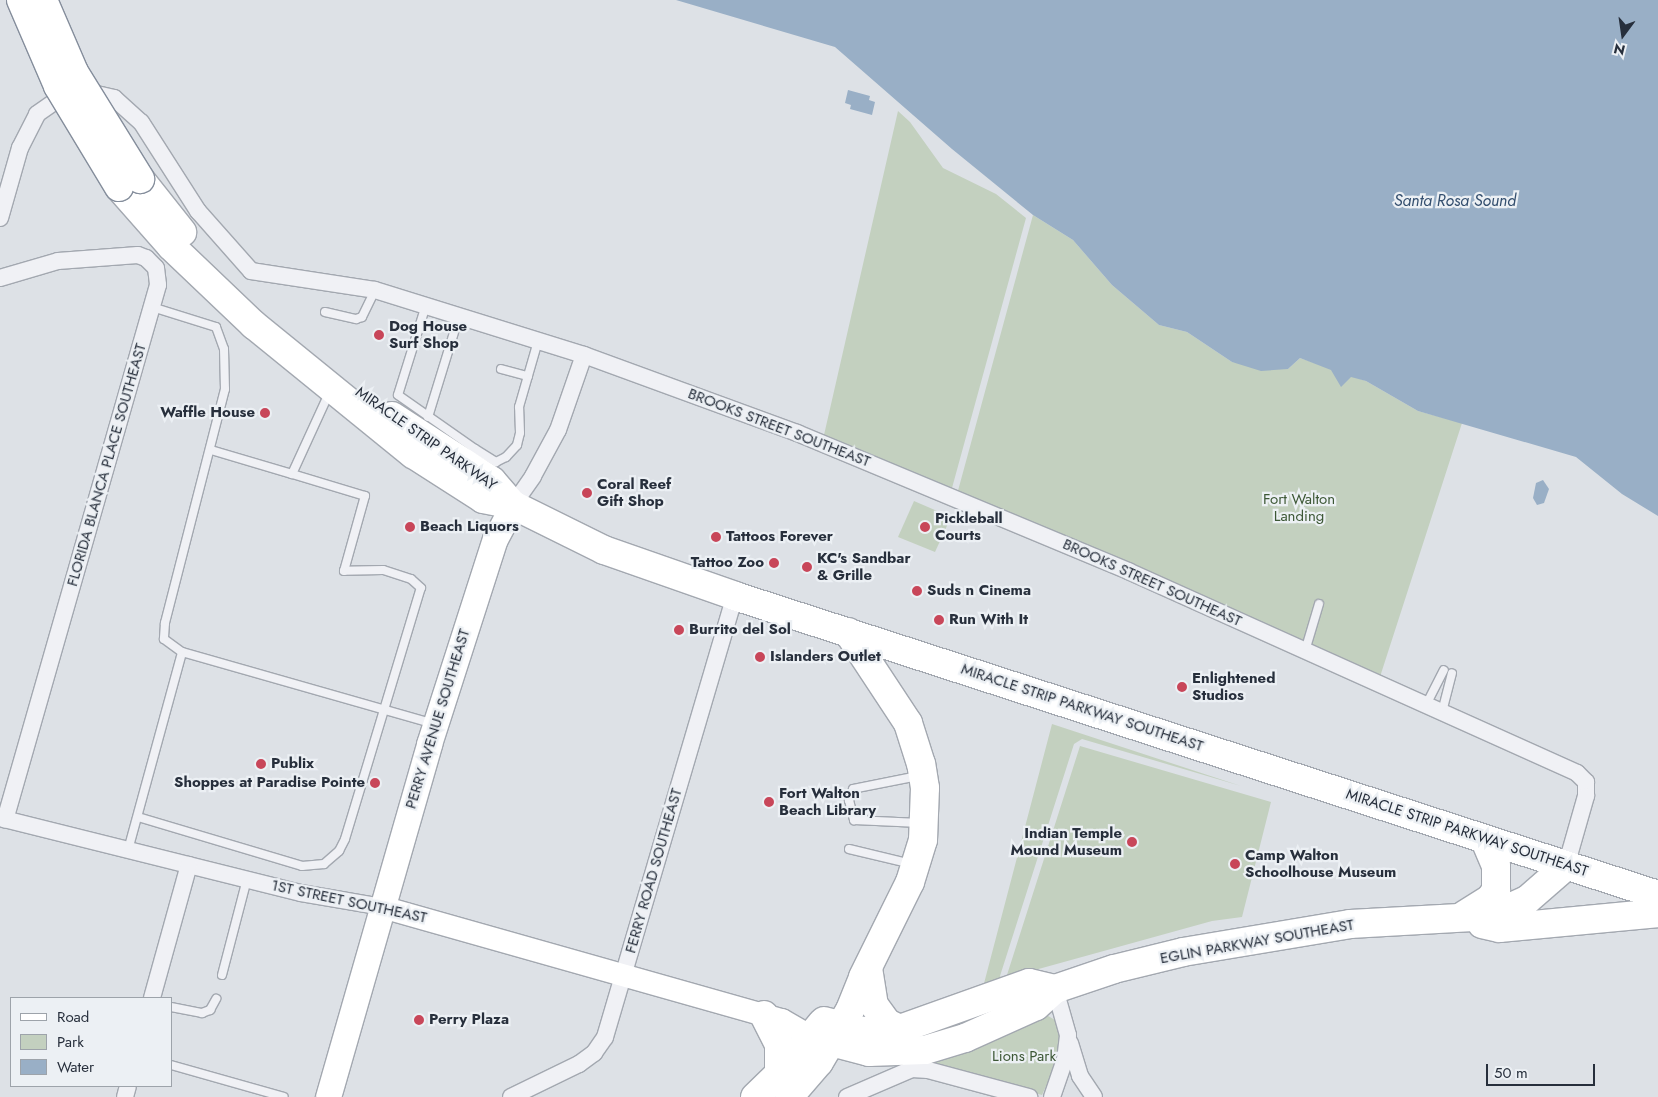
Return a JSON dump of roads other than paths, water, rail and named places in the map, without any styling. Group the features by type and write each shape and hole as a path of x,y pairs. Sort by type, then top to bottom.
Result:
{"highway":[{"name":"MIRACLE STRIP PARKWAY","path":"21,0 58,86 129,183 216,291 413,454 475,494 513,505"},
{"name":"MIRACLE STRIP PARKWAY","path":"43,0 74,72 129,183 186,236 264,314 369,400 469,457 513,505"},
{"name":"MIRACLE STRIP PARKWAY SOUTHEAST","path":"513,505 604,550 735,596 1658,895"},
{"path":"755,1097 784,1086 827,1032 837,1001 865,973 895,916 916,866 924,823 923,775 908,724 848,632"},
{"path":"1459,919 1490,899 1496,890 1496,866 1485,840"},
{"name":"EGLIN PARKWAY SOUTHEAST","path":"827,1032 869,1052 925,1050 965,1038 1036,1006 1055,988 1114,969 1278,934 1350,924 1491,916 1517,905 1566,866"},
{"path":"1459,919 1500,928 1658,913"},
{"path":"865,973 874,1005 887,1023 900,1029"},
{"name":"EGLIN PARKWAY SOUTHEAST","path":"827,1032 900,1029 1029,983 1055,988"},
{"path":"773,1017 779,1045 784,1086"}],"main road":[{"name":"PERRY AVENUE SOUTHEAST","path":"328,1097 436,724 495,539 513,505"}],"street":[{"name":"BROOKS STREET SOUTHEAST","path":"0,218 20,148 37,114 60,98 88,92 104,95 124,104 141,122 198,211 251,271 375,290 538,340 584,355 890,470 1306,651 1577,773 1586,782 1586,796 1566,866"},
{"name":"FLORIDA BLANCA PLACE SOUTHEAST","path":"0,278 58,261 138,255 151,262 158,274 152,307 3,819"},
{"name":"PERRY AVENUE SOUTHEAST","path":"513,505 533,476 558,430 584,355"},
{"name":"FERRY ROAD SOUTHEAST","path":"511,1097 579,1064 594,1053 605,1037 735,596"},
{"name":"1ST STREET SOUTHEAST","path":"3,819 247,880 382,907 773,1017"},
{"path":"152,997 189,865"},
{"path":"1055,988 1080,1076 1094,1097"},
{"name":"EGLIN PARKWAY SOUTHEAST","path":"773,1017 827,1032"},
{"path":"1052,1097 1065,1060 1068,1035"},
{"path":"847,1097 912,1069 1029,1097"}],"lane":[{"path":"326,312 362,317 375,290"},
{"path":"426,306 398,395 428,417 469,457 496,462 506,457 516,445 520,433 519,407 538,340"},
{"path":"152,307 207,323 220,335 225,390 165,623 164,639 182,652 436,724"},
{"path":"428,417 459,316"},
{"path":"501,369 528,376"},
{"path":"292,474 331,388"},
{"path":"138,817 291,864 324,864 339,851 345,839 382,710 421,588 412,579 383,570 344,571 364,496 211,450"},
{"path":"1306,651 1319,604"},
{"path":"128,850 182,652"},
{"path":"1426,705 1444,670"},
{"path":"1442,712 1452,673"},
{"path":"923,775 853,789 849,800 854,820 924,823"},
{"path":"849,849 916,866"},
{"path":"222,975 247,880"},
{"path":"172,1006 202,1013 210,1010 216,999"},
{"path":"172,1065 284,1097"}],"water":[{"name":"Santa Rosa Sound","path":"676,0 1658,0 1658,516 1622,494 1576,457 1418,411 1366,381 1351,377 1341,387 1331,370 1300,358 1288,369 1261,371 1232,362 1187,332 1159,325 1112,285 1073,240 1033,215 952,149 835,47"},
{"path":"848,90 870,96 869,100 875,102 872,115 850,109 851,105 845,103"},
{"path":"1543,480 1549,489 1544,503 1537,505 1533,498 1536,483"}],"place":[{"name":"Dog House Surf Shop","path":"379,335"},
{"name":"Waffle House","path":"265,413"},
{"name":"Coral Reef Gift Shop","path":"587,493"},
{"name":"Beach Liquors","path":"410,527"},
{"name":"Pickleball Courts","path":"925,527"},
{"name":"Tattoos Forever","path":"716,537"},
{"name":"Tattoo Zoo","path":"774,563"},
{"name":"KC's Sandbar & Grille","path":"807,567"},
{"name":"Suds n Cinema","path":"917,591"},
{"name":"Run With It","path":"939,620"},
{"name":"Burrito del Sol","path":"679,630"},
{"name":"Islanders Outlet","path":"760,657"},
{"name":"Enlightened Studios","path":"1182,687"},
{"name":"Publix","path":"261,764"},
{"name":"Shoppes at Paradise Pointe","path":"375,783"},
{"name":"Fort Walton Beach Library","path":"769,802"},
{"name":"Indian Temple Mound Museum","path":"1132,842"},
{"name":"Camp Walton Schoolhouse Museum","path":"1235,864"},
{"name":"Perry Plaza","path":"419,1020"}],"park label":[{"name":"Fort Walton Landing","path":"1299,508"},
{"name":"Lions Park","path":"1024,1057"}]}
